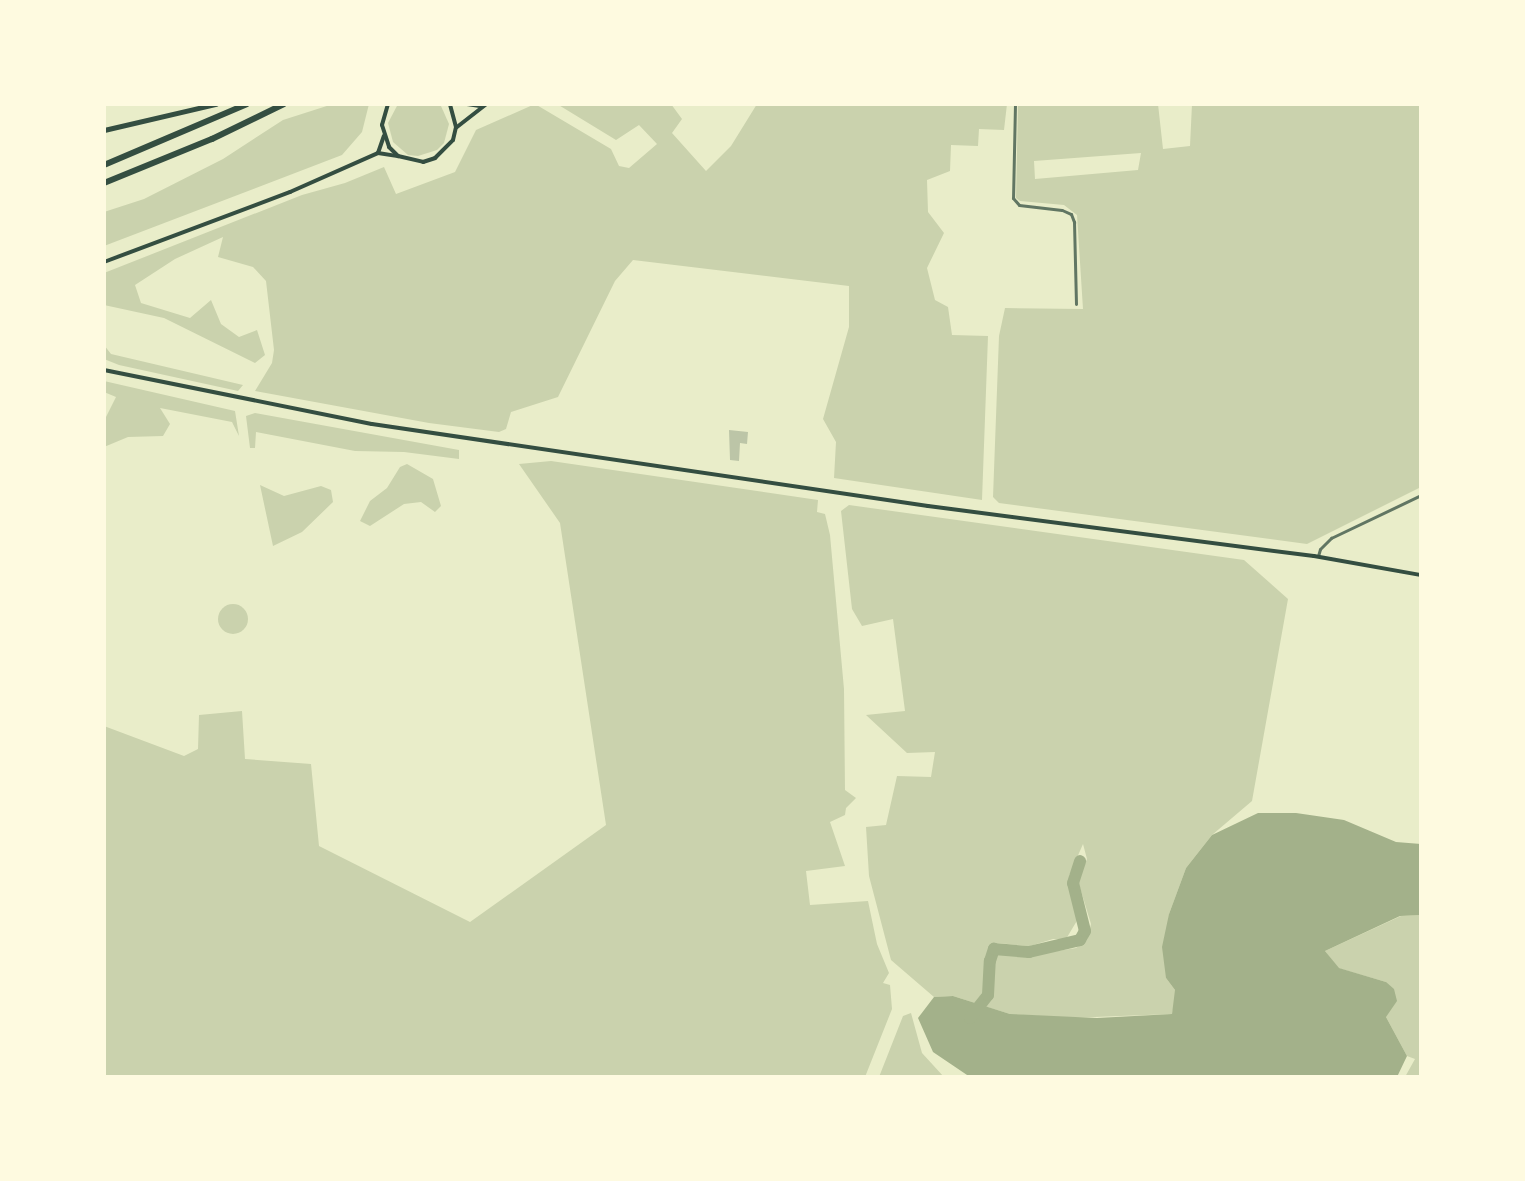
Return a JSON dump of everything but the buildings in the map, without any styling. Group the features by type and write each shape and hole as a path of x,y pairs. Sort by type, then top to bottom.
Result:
{"highway":[{"path":"104,130 216,104"},
{"path":"104,165 247,104"},
{"path":"104,183 212,139 284,104"}],"main road":[{"path":"388,104 382,125 384,136 398,156"},
{"path":"104,262 290,192 378,153 410,161 435,158 453,140 456,127 450,104"},
{"path":"467,104 483,105"},
{"path":"456,127 483,105"},
{"path":"378,153 384,136"},
{"path":"104,370 372,424 928,506 1318,556 1421,575"}],"street":[{"path":"1015,104 1013,198 1019,205 1062,210 1071,214 1074,222 1076,304"},
{"path":"1318,556 1320,549 1331,538 1421,495"}],"shaded area":[{"path":"333,104 369,104 362,132 342,155 104,246 104,212 144,199 223,159 283,120"},
{"path":"398,104 441,106 449,124 444,143 437,150 418,156 408,155 393,142 388,123"},
{"path":"535,104 611,149 619,166 629,168 657,144 639,125 616,140 557,104 671,104 682,119 672,133 706,171 731,146 757,104 1007,104 1004,130 979,129 978,146 951,145 950,171 927,180 928,212 944,233 927,268 935,300 948,307 952,335 988,336 982,500 834,478 836,442 823,419 849,327 849,286 633,260 615,281 558,397 511,412 506,429 499,432 429,423 255,391 272,363 274,350 266,281 253,267 218,257 223,237 175,259 135,285 141,303 190,318 211,300 221,324 239,337 257,330 265,355 255,363 164,318 104,305 104,273 302,195 345,183 384,167 396,194 455,172 476,130"},
{"path":"1018,104 1158,104 1163,149 1190,146 1192,104 1421,104 1421,487 1307,544 999,503 993,497 999,336 1005,308 1083,309 1077,215 1064,205 1016,198","holes":["1141,153 1138,170 1035,179 1034,161"]},
{"path":"104,345 111,354 243,385 238,391 119,365 104,359"},
{"path":"104,381 235,411 239,436 232,422 160,408 170,424 163,436 128,437 104,447 104,421 116,397 104,392"},
{"path":"255,413 459,450 459,459 404,452 355,451 256,432 255,448 250,448 246,416"},
{"path":"551,461 818,500 817,512 825,514 830,535 844,689 845,790 856,798 846,808 845,815 830,822 845,866 806,871 810,905 868,901 877,944 889,973 883,983 890,985 892,1009 865,1077 104,1077 104,726 184,756 198,749 199,715 242,711 245,759 311,764 319,846 470,922 606,825 560,523 519,464"},
{"path":"407,464 433,479 441,506 435,512 421,502 404,504 370,526 360,521 370,501 387,488 400,467"},
{"path":"260,485 284,496 321,486 331,490 333,502 302,532 273,546"},
{"path":"849,505 1244,560 1288,599 1252,801 1212,835 1186,868 1169,914 1166,978 1175,990 1172,1014 1069,1018 1010,1014 984,1006 992,993 993,962 997,952 1032,955 1076,948 1087,940 1091,924 1078,881 1087,859 1083,844 1069,876 1078,919 1066,939 1053,939 1030,946 997,943 988,955 984,990 975,1003 953,996 934,997 891,960 869,876 866,827 886,825 897,776 931,777 935,752 907,753 866,715 905,711 893,619 862,626 852,609 841,511"},
{"path":"233,604 239,605 247,613 247,625 239,633 233,634 227,633 219,625 218,619 219,613 227,605"},
{"path":"1258,813 1296,813 1344,820 1396,842 1421,844 1421,915 1400,916 1325,951 1339,968 1386,982 1394,989 1397,1001 1386,1017 1407,1056 1397,1077 970,1077 933,1052 918,1018 934,997 953,996 1010,1014 1097,1018 1172,1014 1175,990 1166,978 1162,947 1169,914 1186,868 1212,835"},
{"path":"1421,915 1421,1077 1405,1077 1415,1059 1407,1056 1386,1017 1386,982 1338,968 1325,951 1401,916"},
{"path":"911,1013 922,1053 944,1077 879,1077 903,1016"}],"waterway":[{"path":"970,1018 988,995 990,961 994,949 1029,952 1080,940 1085,931 1073,883 1080,861"}]}
